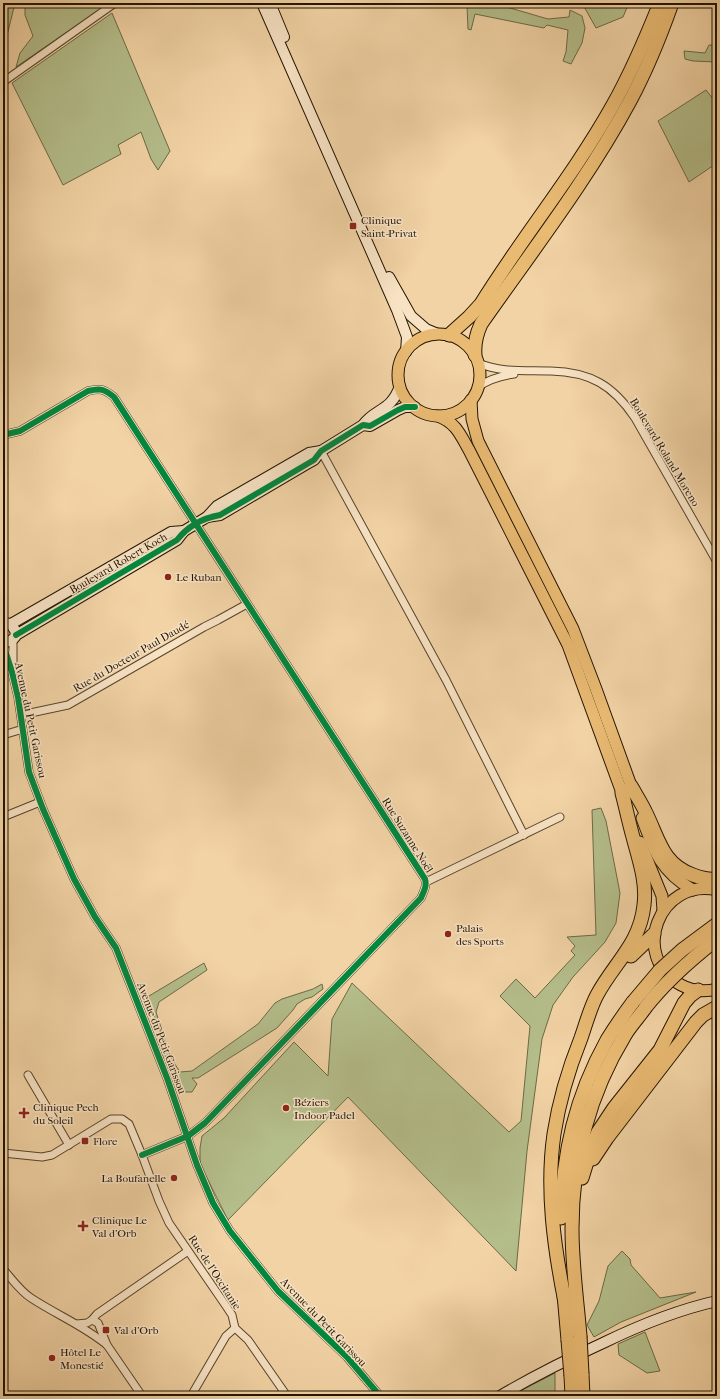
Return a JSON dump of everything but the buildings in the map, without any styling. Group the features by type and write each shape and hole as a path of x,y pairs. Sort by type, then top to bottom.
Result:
{"highway":[{"path":"443,335 469,317 481,304 592,140 613,106 632,68 660,3"},
{"path":"477,359 474,343 481,324 585,176 619,120 647,66 672,3"},
{"path":"626,790 646,813 669,860 679,869 699,878 711,880 717,879"},
{"path":"574,1338 565,1302 557,1259 553,1220 551,1181 554,1133 571,1062 597,995 634,941 643,917 645,888 626,790"},
{"path":"565,1302 561,1241 561,1189 573,1121 585,1085 608,1038 633,1002 660,970 676,955 717,924"},
{"path":"582,1036 601,997 616,974 636,951 654,934"},
{"path":"572,1396 576,1375 572,1231 575,1178 585,1126 594,1100 612,1059 626,1034 657,993 674,975 717,939"},
{"path":"572,1231 580,1198 583,1175 598,1132 614,1108 660,1050 684,1003 698,990"},
{"path":"583,1175 607,1138 696,1022 703,1015 717,1007"},
{"path":"576,1375 583,1396"}],"main road":[{"path":"438,416 454,413 462,409 471,400 478,387 480,374 477,359 464,342 443,335 422,338 415,342 406,352 399,370 400,386 406,398 415,407 426,413 447,419 457,429 558,623 626,790 661,863 673,877 693,890"},
{"path":"471,400 472,419 478,441 573,629 594,682 645,855 662,896 663,910"},
{"path":"717,890 693,890 675,898 663,910 658,919 654,934 656,956 666,972 680,984 698,990 717,989"}],"street":[{"path":"3,82 114,3"},
{"path":"262,3 397,310 407,337 406,352"},
{"path":"270,3 301,78 392,283 412,316 426,329 443,335"},
{"name":"Boulevard Roland Moreno","path":"477,359 500,370 528,372"},
{"name":"Boulevard Roland Moreno","path":"478,387 484,382 498,376 528,372 550,371 575,373 598,380 615,393 635,418 717,562"},
{"name":"Boulevard Robert Koch","path":"3,643 8,642 177,540 184,531 207,517 220,515 314,460 321,450 363,425 366,420 388,406 398,394 400,386"},
{"name":"Rue Suzanne Noël","path":"3,435 20,431 88,391 97,389 105,390 114,397 426,882 421,898 220,1108 205,1123 188,1136"},
{"name":"Boulevard Robert Koch","path":"363,425 370,426 405,407 415,407"},
{"path":"321,450 446,680 524,835"},
{"name":"Boulevard Robert Koch","path":"6,623 171,532 184,531"},
{"name":"Rue du Docteur Paul Daudé","path":"21,715 68,705 247,604"},
{"path":"6,623 15,629 15,637"},
{"name":"Avenue du Petit Garissou","path":"12,672 15,637"},
{"name":"Avenue du Petit Garissou","path":"3,643 12,672 21,715 29,772 40,802 74,879 95,917 116,948 167,1078 197,1165 213,1203 230,1231 278,1291 347,1357 380,1396"},
{"path":"3,735 23,729"},
{"path":"3,817 40,802"},
{"path":"426,882 560,818"},
{"path":"28,1075 69,1145"},
{"name":"Rue de l'Occitanie","path":"3,1153 42,1157 52,1155 111,1119 122,1119 129,1124 169,1223 232,1315 235,1328 226,1336 191,1396"},
{"path":"142,1155 188,1136"},
{"path":"107,1346 94,1334 89,1333 89,1325 97,1314 188,1251"},
{"path":"3,1270 31,1298 77,1324 81,1328 97,1322 107,1346 142,1396"},
{"path":"500,1396 559,1363 640,1325 683,1310 717,1301"},
{"path":"94,1334 97,1332 100,1316 105,1309"},
{"path":"235,1328 248,1340 287,1396"}],"green space":[{"path":"3,3 15,3 3,52"},
{"path":"25,3 109,3 16,67 20,53 33,36 25,15"},
{"path":"448,3 493,3 548,19 569,17 570,10 582,16 585,28 582,43 571,64 563,61 566,52 568,30 547,25 544,28 475,14 471,30 468,29 467,6"},
{"path":"582,3 629,3 623,17 596,28"},
{"path":"112,13 170,151 158,170 151,159 141,132 118,145 121,154 63,185 12,83"},
{"path":"709,45 712,45 715,50 717,50 717,62 693,61 685,59 684,51 705,53"},
{"path":"706,90 714,100 717,100 717,163 689,182 658,121"},
{"path":"601,808 606,821 620,893 616,923 605,942 573,977 553,1005 542,1039 527,1151 516,1271 348,1097 228,1220 200,1164 202,1136 224,1118 294,1042 328,1076 332,1019 352,983 509,1132 521,1121 530,1026 500,996 516,979 535,998 575,955 571,951 575,946 567,937 596,935 592,810"},
{"path":"204,963 207,970 159,1002 156,1012 171,1058 180,1072 192,1071 258,1024 275,1003 282,999 313,989 322,984 323,989 312,997 297,1004 277,1028 198,1078 192,1078 197,1084 192,1092 185,1092 175,1083 161,1044 160,1027 152,1012 146,1007 142,998 149,996"},
{"path":"622,1251 630,1259 631,1265 660,1298 696,1292 621,1322 594,1337 587,1325 599,1301 608,1266"},
{"path":"645,1332 660,1371 647,1373 619,1355 618,1344"},
{"path":"555,1373 555,1396 514,1396 524,1389"}],"cycle path":[{"path":"3,435 20,431 88,391 102,390 108,392 114,397 426,882 421,898 205,1123 188,1136 142,1155"},
{"path":"16,635 177,540 196,523 220,515 314,460 321,451 363,425 370,426 405,407 415,407"},
{"path":"3,644 18,697 29,772 43,809 74,879 95,917 116,948 167,1078 197,1165 213,1203 230,1231 278,1291 347,1357 380,1396"}],"place":[{"name":"Clinique Saint-Privat","path":"353,226"},
{"name":"Le Ruban","path":"168,577"},
{"name":"Palais des Sports","path":"448,934"},
{"name":"Béziers Indoor Padel","path":"286,1108"},
{"name":"Clinique Pech du Soleil","path":"24,1113"},
{"name":"Flore","path":"85,1141"},
{"name":"La Boufanelle","path":"174,1178"},
{"name":"Clinique Le Val d'Orb","path":"83,1226"},
{"name":"Val d'Orb","path":"106,1330"},
{"name":"Hôtel Le Monestié","path":"52,1358"}]}
